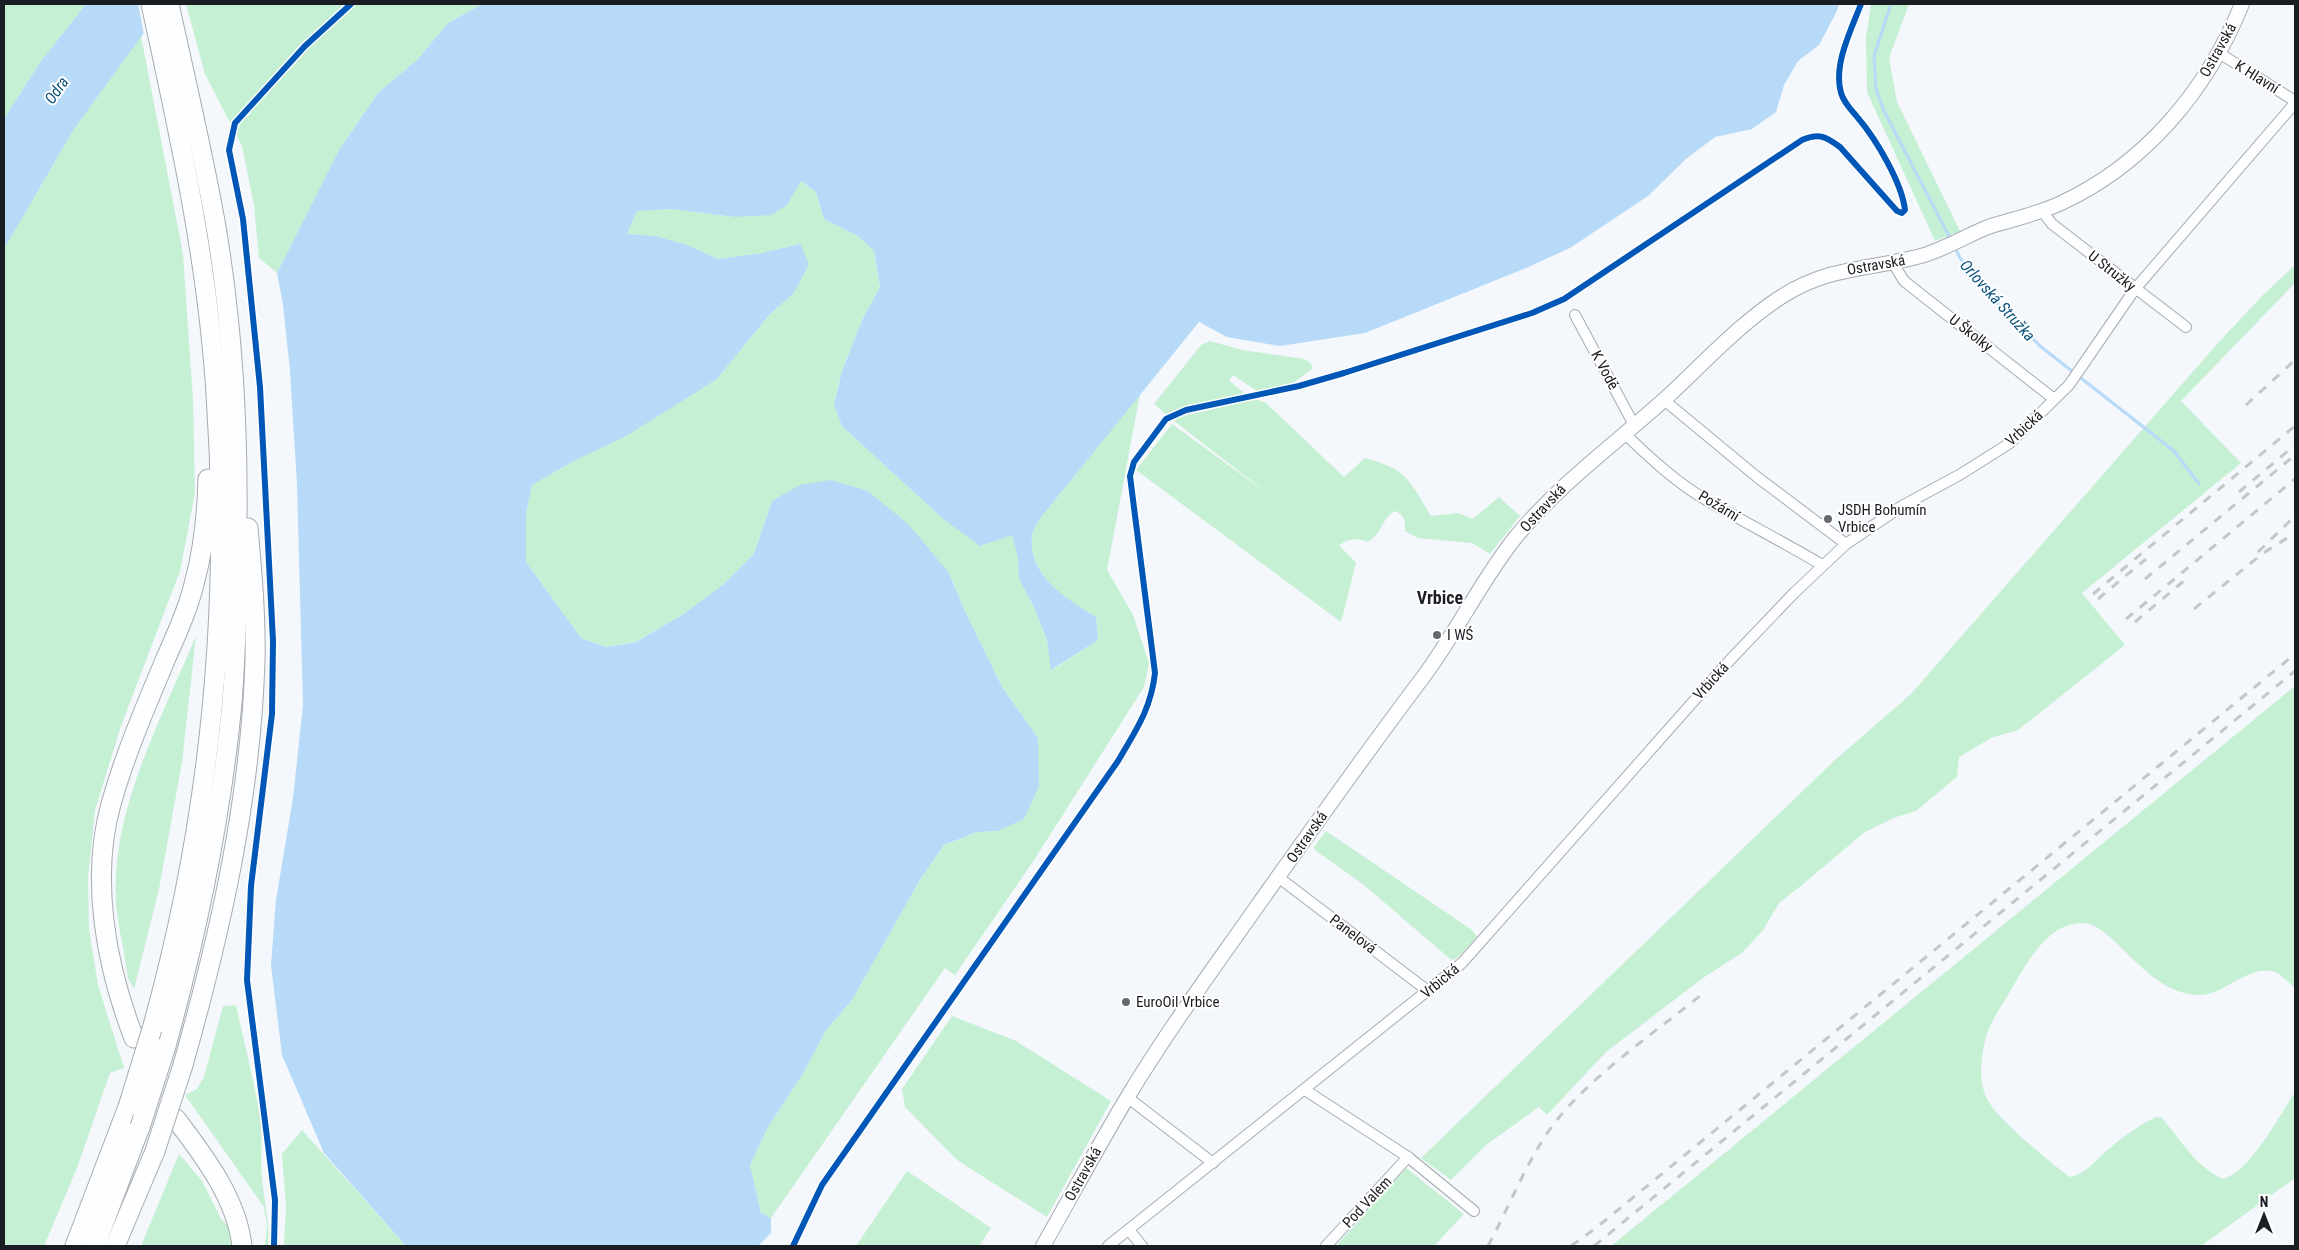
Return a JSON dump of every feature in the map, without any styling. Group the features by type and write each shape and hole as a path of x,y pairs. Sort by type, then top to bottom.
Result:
{"highway":[{"path":"75,1246 128,1107 170,966 199,824 214,699 222,547 216,394 200,253 151,4"},
{"path":"95,1246 140,1127 166,1046 202,906 226,763 232,699 236,603 238,463 231,354 216,228 169,4"},
{"path":"134,1038 115,978 104,921 104,842 111,804 118,782 185,614 195,581 206,526 211,438 200,253"},
{"path":"115,1246 156,1151 204,988 227,888 250,735 255,659 245,491 238,463"},
{"path":"176,1119 202,1154 225,1193 240,1232 242,1246"}],"main road":[{"name":"Ostravská","path":"1043,1246 1128,1097 1278,877 1359,762 1454,635 1483,584 1513,540 1558,491 1664,400 1753,317 1784,295 1804,284 1840,271 1893,263 1940,249 1989,227 2042,211 2094,185 2153,141 2188,101 2219,53 2242,4"}],"street":[{"name":"K Hlavní","path":"2219,53 2295,102"},
{"name":"Vrbická","path":"1108,1246 1462,963 1670,725 1730,660 1846,544 1902,506 1962,474 2010,443 2069,385 2135,289 2295,102"},
{"name":"U Stružky","path":"2042,211 2052,224 2186,327"},
{"name":"U Školky","path":"1893,263 1904,281 2054,399"},
{"name":"K Vodě","path":"1575,315 1629,429"},
{"path":"1664,400 1758,477 1846,544"},
{"name":"Požární","path":"1629,429 1647,455 1707,500 1781,540 1822,566"},
{"name":"Panelová","path":"1278,877 1428,991"},
{"path":"1305,1090 1408,1157 1474,1211"},
{"path":"1128,1097 1213,1163"},
{"name":"Pod Valem","path":"1326,1246 1408,1157"},
{"path":"1129,1230 1142,1246"}],"green space":[{"path":"4,4 86,4 39,64 4,119"},
{"path":"186,4 482,4 448,23 418,59 378,93 339,150 277,273 259,258 254,205 242,146 205,74"},
{"path":"1871,4 1909,4 1889,58 1897,102 1960,231 1935,241 1867,92 1866,38"},
{"path":"141,36 183,254 193,400 195,493 180,571 121,726 95,810 88,878 89,929 98,985 124,1068 110,1073 77,1168 44,1246 4,1246 4,249 74,129"},
{"path":"800,181 816,192 824,219 858,236 874,251 880,287 863,318 842,371 834,405 842,426 942,518 1012,535 1018,558 1019,579 1034,607 1047,640 1052,670 1098,640 1096,617 1062,594 1043,575 1032,551 1033,532 1042,516 1140,394 1107,570 1133,615 1149,663 1144,687 1036,857 955,975 945,968 771,1218 761,1213 750,1165 768,1127 804,1072 826,1030 852,1000 921,878 944,845 978,832 998,831 1024,819 1038,738 1002,687 964,609 949,573 772,501 754,554 724,584 682,615 635,642 606,647 581,638 526,562 526,514 532,485 717,379 770,314 794,293 800,244 762,253 718,259 687,245 656,236 627,234 637,211 672,209 734,217 787,205"},
{"path":"2295,265 2295,283 2181,401 2241,463 2082,593 2125,645 2018,730 1991,738 1959,757 1957,777 1916,811 1896,817 1865,832 1779,903 1763,930 1743,952 1703,978 1606,1052 1547,1115 1539,1107 1486,1145 1451,1180 1421,1158 1835,760 1911,694 2218,343 2262,296"},
{"path":"1210,341 1242,350 1304,359 1310,362 1313,368 1293,383 1257,391 1233,375 1229,380 1245,394 1183,407 1166,414 1154,404 1201,345"},
{"path":"1256,399 1266,403 1344,477 1365,458 1379,462 1399,472 1412,485 1431,516 1458,513 1473,519 1499,497 1520,516 1490,554 1472,543 1418,538 1405,531 1404,519 1401,514 1395,511 1387,518 1379,532 1372,539 1367,542 1353,539 1339,545 1356,563 1341,622 1136,470 1172,424 1275,499 1174,421 1179,417"},
{"path":"196,636 182,762 159,889 134,989 128,978 116,903 116,868 121,834 141,766"},
{"path":"2295,686 2295,988 2278,973 2262,971 2253,973 2206,994 2197,995 2178,991 2145,971 2106,933 2094,926 2082,923 2069,925 2046,939 2020,974 1990,1027 1984,1044 1981,1067 1983,1090 1991,1106 2024,1139 2070,1177 2082,1173 2126,1135 2156,1117 2162,1118 2182,1144 2205,1168 2223,1179 2244,1165 2264,1142 2295,1092 2295,1178 2201,1246 1611,1246"},
{"path":"1326,831 1472,930 1477,937 1457,958 1453,960 1449,958 1364,885 1315,850 1314,847"},
{"path":"236,1005 260,1117 261,1170 268,1220 268,1246 265,1246 267,1225 264,1207 185,1095 197,1089 204,1077 223,1006"},
{"path":"952,1016 1016,1041 1111,1101 1047,1217 957,1160 905,1107 902,1089"},
{"path":"302,1130 406,1246 284,1246 286,1207 282,1154"},
{"path":"179,1154 202,1181 221,1219 235,1232 237,1246 141,1246"},
{"path":"1406,1168 1464,1214 1434,1246 1336,1246"},
{"path":"907,1171 991,1228 979,1246 856,1246"}],"water":[{"name":"Odra","path":"86,4 165,4 74,129 4,249 4,119 39,64"},
{"path":"482,4 1839,4 1819,45 1798,61 1784,85 1776,112 1752,129 1715,137 1687,158 1648,196 1570,248 1526,268 1365,333 1280,346 1227,337 1199,322 1042,516 1034,529 1032,534 1032,551 1043,575 1062,594 1096,617 1098,640 1051,670 1047,640 1034,607 1019,579 1018,558 1012,535 980,546 942,518 842,426 834,405 842,371 863,318 880,287 874,251 858,236 824,219 816,192 801,181 787,205 771,215 734,217 672,209 637,211 627,234 656,236 687,245 718,259 762,253 800,244 809,264 794,293 770,314 717,379 626,436 572,462 532,485 526,514 526,562 581,638 606,647 636,642 682,615 724,584 754,554 772,501 800,485 831,480 868,491 909,525 949,573 964,609 1002,687 1038,738 1039,786 1024,819 998,831 977,832 944,845 921,878 852,1000 826,1030 804,1072 768,1127 750,1165 761,1213 771,1218 771,1233 758,1246 406,1246 324,1153 282,1055 271,965 276,900 293,798 303,705 297,484 290,371 283,304 277,273 339,150 378,93 418,59 448,23"}],"pier":[{"path":"138,4 168,4 144,35"}],"waterway":[{"name":"Orlovská Stružka","path":"1891,4 1874,56 1876,89 1884,111 1951,240"},
{"name":"Orlovská Stružka","path":"1955,248 1960,258 1994,300 2040,346 2174,451 2199,484"}],"railway":[{"path":"2246,405 2295,360"},
{"path":"2093,594 2295,426"},
{"path":"2239,492 2295,445"},
{"path":"2145,579 2295,455"},
{"path":"2126,619 2295,479"},
{"path":"2258,552 2295,516"},
{"path":"2194,609 2262,554 2295,533"},
{"path":"2098,599 2146,559"},
{"path":"2135,622 2185,580"},
{"path":"1571,1246 1596,1228 2295,654"},
{"path":"1594,1246 2295,671"},
{"path":"1488,1246 1541,1143 1566,1110 1603,1073 1706,991"}],"cycle path":[{"path":"274,1246 275,1200 247,980 251,886 272,714 273,641 260,387 243,219 229,150 235,123 305,46 351,4"},
{"path":"793,1246 822,1185 1118,761 1142,719 1150,698 1155,673 1130,476 1134,462 1166,419 1186,410 1299,386 1344,373 1532,313 1564,299 1802,140 1808,138 1822,137 1840,147 1897,211 1902,213 1905,210 1903,199 1894,175 1873,137 1846,104 1841,93 1839,82 1841,59 1861,4"}],"place":[{"name":"JSDH Bohumín Vrbice","path":"1828,519"},
{"name":"I WŚ","path":"1437,635"},
{"name":"EuroOil Vrbice","path":"1126,1002"}],"district":[{"name":"Vrbice","path":"1440,598"}]}
